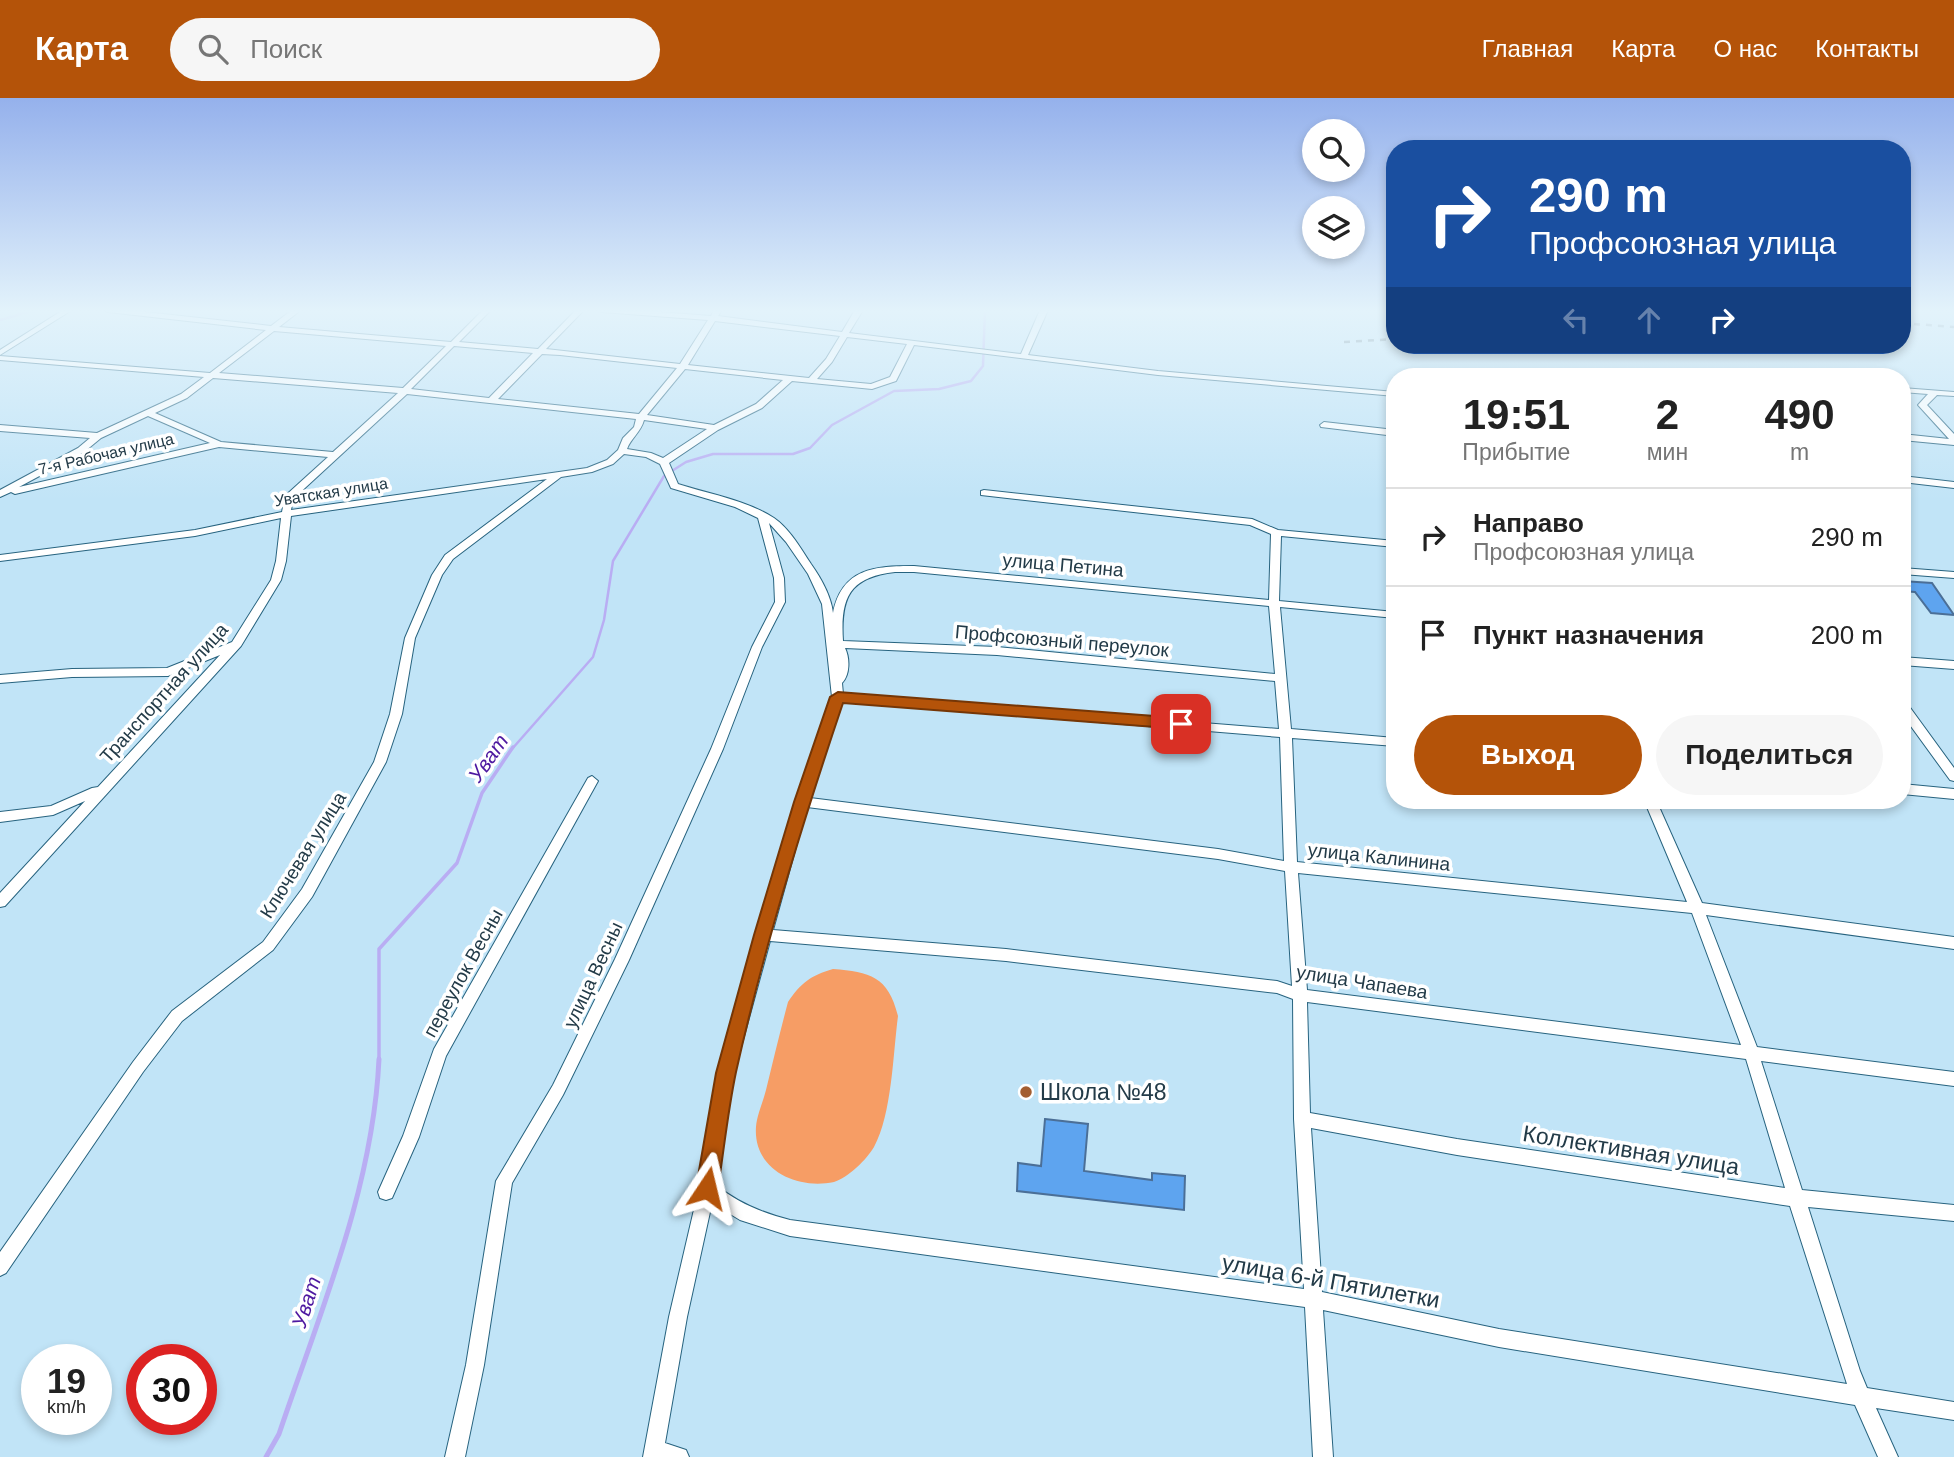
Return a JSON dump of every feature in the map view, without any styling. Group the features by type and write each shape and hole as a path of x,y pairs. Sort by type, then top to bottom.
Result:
{"street":[{"path":"196,373 405,391 641,417 715,428"},
{"name":"Транспортная улица","path":"0,902 237,644 276,580 281,561 288,498 423,373"},
{"path":"491,401 519,373"},
{"path":"677,373 641,417 638,428 626,440 622,451 648,455 664,462 674,486 762,516 772,521 790,540 813,574 827,604 838,697 1386,741"},
{"path":"752,373 872,387 886,384 894,373"},
{"path":"811,381 816,373"},
{"path":"1163,373 1386,393"},
{"path":"0,494 81,450 98,436 184,396 214,375"},
{"path":"664,462 715,428 759,406 791,377"},
{"path":"1911,391 1954,394"},
{"path":"1935,392 1922,405 1954,440"},
{"path":"149,413 219,444 335,455"},
{"path":"1324,425 1386,432"},
{"path":"0,428 98,436"},
{"path":"1911,438 1954,440"},
{"name":"7-я Рабочая улица","path":"0,494 219,444"},
{"name":"Уватская улица","path":"0,558 195,533 286,514 559,474 610,462 622,451"},
{"name":"Ключевая улица","path":"0,1267 138,1067 177,1016 268,946 307,893 380,762 396,714 410,638 437,575 449,557 559,474"},
{"path":"1911,480 1954,485"},
{"path":"984,492 1252,522 1276,533 1386,543"},
{"name":"улица Весны","path":"455,1457 475,1364 504,1181 558,1090 622,960 717,749 757,647 780,602 779,578 762,516"},
{"path":"1276,533 1274,603 1286,732 1291,867 1300,995 1302,1119 1323,1457"},
{"name":"улица Петина","path":"654,1453 678,1317 707,1188 726,1073 802,802 838,697 844,657 838,644 840,604 846,586 853,578 876,570 914,569 1386,614"},
{"path":"1911,572 1954,575"},
{"path":"0,679 72,673 168,672 237,644"},
{"name":"Профсоюзный переулок","path":"838,644 997,651 1282,678"},
{"path":"1911,662 1954,665"},
{"path":"1911,717 1954,777"},
{"name":"переулок Весны","path":"387,1192 411,1137 439,1054 592,781"},
{"path":"0,817 53,810 105,785"},
{"path":"1911,790 1954,794"},
{"name":"улица Калинина","path":"802,802 1218,854 1291,867 1697,908 1954,943"},
{"path":"1654,809 1697,908 1751,1052 1795,1198 1862,1399 1888,1457"},
{"name":"улица Чапаева","path":"763,935 1006,955 1277,987 1300,995 1954,1079"},
{"name":"Коллективная улица","path":"1302,1119 1457,1147 1795,1198 1954,1213"},
{"name":"улица 6-й Пятилетки","path":"707,1188 736,1210 762,1222 790,1228 1313,1299 1499,1338 1758,1378 1862,1399 1954,1411"},
{"path":"654,1453 679,1457"}],"shaded area":[{"path":"833,969 867,975 883,984 889,992 898,1016 891,1083 885,1118 874,1147 867,1157 839,1180 820,1184 806,1183 780,1174 770,1165 757,1142 756,1127 788,1002 807,981"}],"building":[{"path":"1911,582 1932,583 1954,615 1931,613 1915,592 1911,592"},
{"path":"1045,1119 1088,1124 1084,1171 1152,1180 1152,1173 1185,1176 1184,1210 1017,1191 1018,1163 1041,1166"}],"waterway":[{"name":"Уват","path":"512,749 593,657 604,620 613,561 664,476 686,462 713,454 793,454 810,448 832,425 894,391 939,389 971,381 977,373"},
{"name":"Уват","path":"379,1059 379,949 457,863 482,793 513,747"},
{"name":"Уват","path":"266,1457 279,1434 356,1203 375,1107 379,1059"}],"place":[{"name":"Школа №48","path":"1026,1092"}],"route":[{"path":"707,1188 726,1073 802,802 838,697 1181,724"}]}
